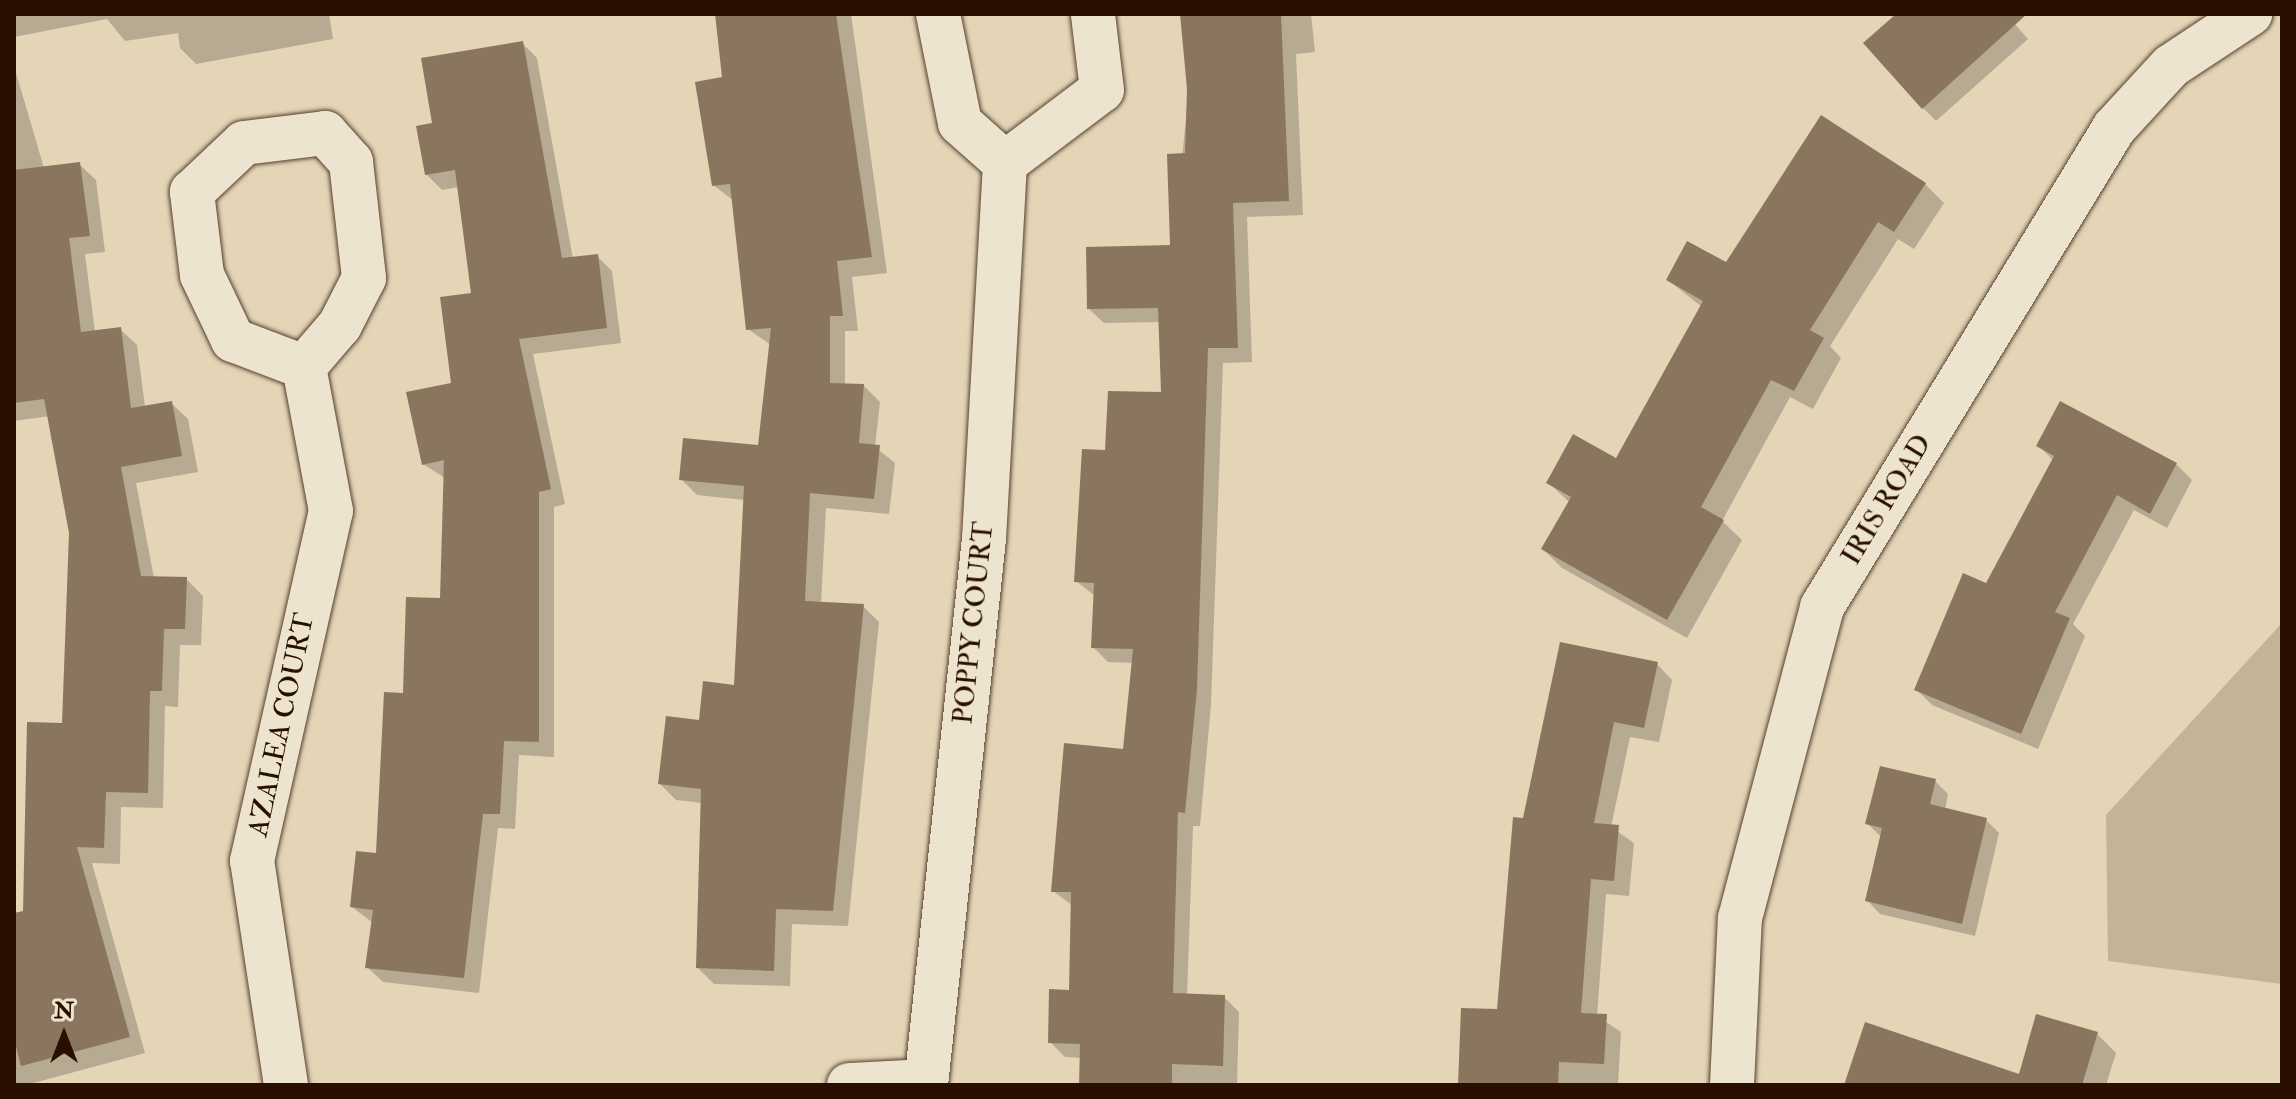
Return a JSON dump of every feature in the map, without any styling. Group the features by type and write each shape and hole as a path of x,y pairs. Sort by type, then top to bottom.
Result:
{"street":[{"path":"938,14 960,123 1005,163 1102,90 1093,14"},
{"name":"IRIS ROAD","path":"1732,1085 1740,918 1822,607 2114,128 2171,66 2250,14"},
{"path":"325,133 351,162 364,278 340,325 304,367 233,340 202,275 192,192 244,143 325,133"},
{"name":"POPPY COURT","path":"925,1083 984,539 1005,163"},
{"name":"AZALEA COURT","path":"286,1085 252,861 331,511 304,367"},
{"path":"849,1085 925,1083"}],"shaded area":[{"path":"2282,623 2282,984 2108,961 2106,815"}],"building":[{"path":"715,14 836,14 872,257 837,261 843,316 830,316 830,383 864,384 859,443 880,445 874,499 810,493 805,601 864,604 833,911 776,909 774,971 696,968 701,789 658,784 666,716 699,720 703,681 734,685 744,486 679,480 683,438 758,445 771,328 746,330 730,184 712,186 695,82 722,77"},
{"path":"1180,14 1281,14 1289,201 1233,203 1238,348 1208,348 1197,689 1185,813 1178,812 1173,993 1225,995 1223,1066 1172,1064 1172,1085 1079,1085 1080,1044 1048,1043 1049,989 1069,990 1071,892 1051,892 1064,743 1123,749 1133,649 1091,648 1094,583 1074,582 1082,449 1105,450 1108,391 1161,392 1158,308 1087,309 1086,247 1170,245 1167,154 1185,153 1187,89"},
{"path":"1896,14 2027,14 1922,109 1863,43"},
{"path":"523,41 562,258 598,254 607,328 519,339 551,489 539,492 539,742 504,741 500,814 483,814 464,978 365,968 373,910 350,907 356,851 376,853 384,692 403,693 406,597 440,598 444,460 422,465 406,392 451,383 440,297 471,293 455,170 425,175 416,126 432,123 421,58"},
{"path":"1821,115 1926,183 1894,232 1878,222 1810,330 1824,338 1794,391 1771,380 1701,507 1724,520 1667,620 1541,549 1571,497 1546,483 1573,434 1616,458 1703,301 1666,280 1687,241 1726,262"},
{"path":"80,162 90,236 69,238 81,332 121,327 131,408 172,401 182,456 121,467 141,576 187,577 185,629 164,629 162,691 150,691 148,793 106,792 104,848 77,847 130,1037 21,1066 14,1039 14,913 23,911 27,722 62,723 69,533 44,399 14,403 14,170"},
{"path":"2060,401 2177,463 2150,514 2117,495 2055,612 2070,618 2021,734 1914,690 1963,573 1986,583 2054,456 2036,446"},
{"path":"1560,642 1658,662 1644,728 1614,722 1594,823 1619,825 1614,881 1591,879 1581,1013 1607,1014 1604,1064 1559,1062 1558,1085 1458,1085 1461,1008 1497,1009 1513,817 1523,818"},
{"path":"1880,766 1936,779 1930,804 1987,818 1962,924 1865,901 1882,828 1865,824"},
{"path":"2036,1014 2098,1032 2082,1085 1844,1085 1865,1022 2019,1074"}]}
